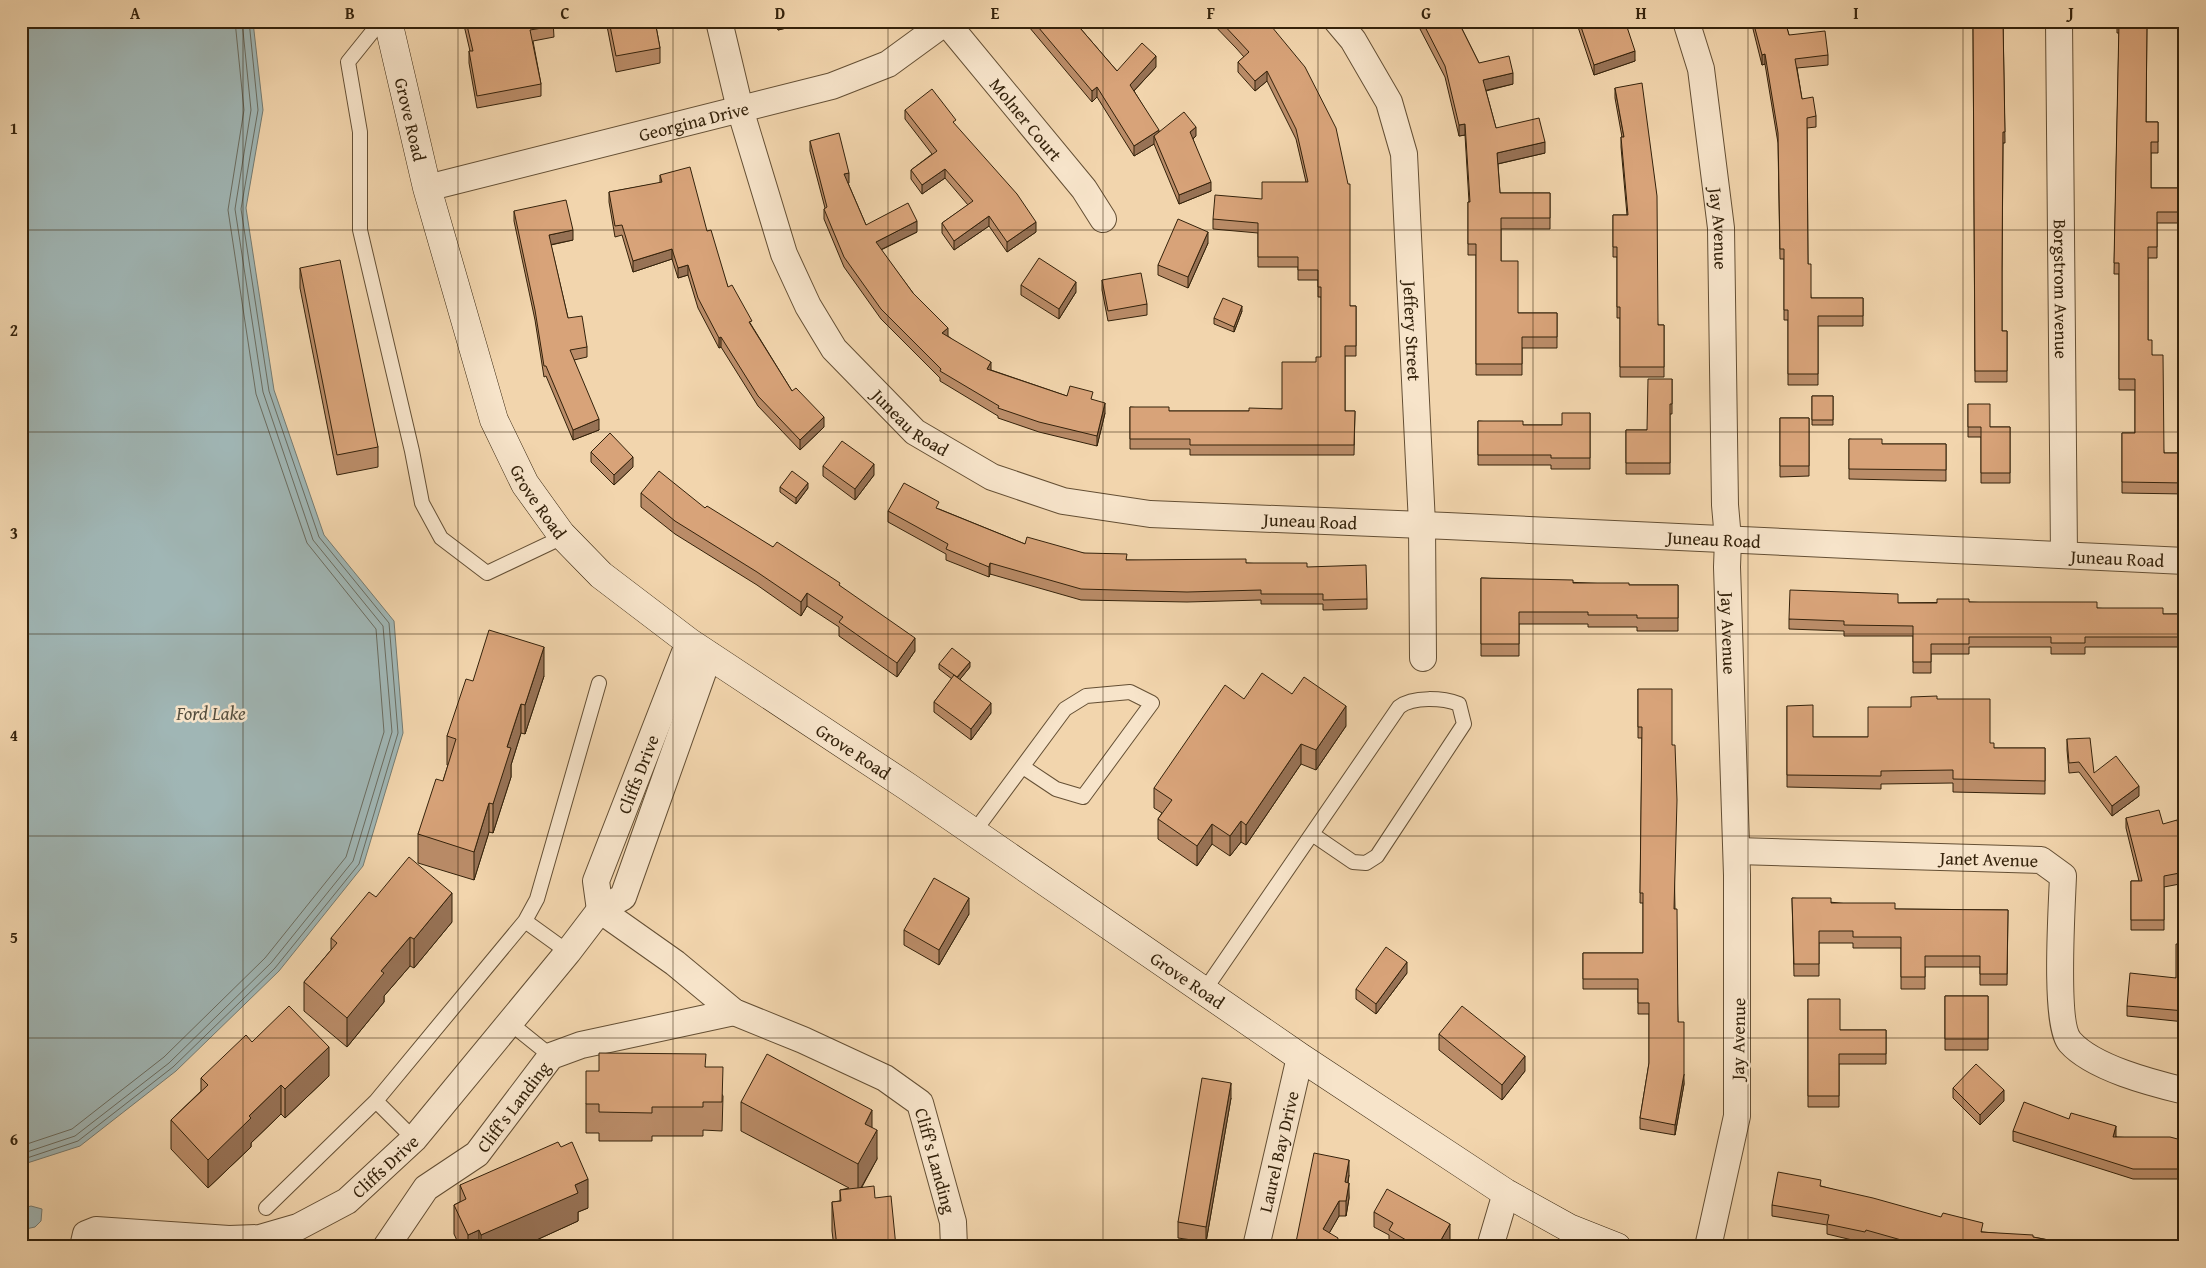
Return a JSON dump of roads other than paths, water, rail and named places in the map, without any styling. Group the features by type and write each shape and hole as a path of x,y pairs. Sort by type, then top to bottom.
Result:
{"main road":[{"name":"Grove Road","path":"388,21 427,188 494,420 525,484 563,537 601,575 699,648 974,832 1300,1057 1506,1193 1569,1228 1617,1247"}],"street":[{"name":"Juneau Road","path":"719,21 740,109 784,254 808,306 834,349 915,432 992,477 1063,501 1150,514 1422,524 2185,561"},
{"name":"Jeffery Street","path":"1337,21 1353,40 1389,102 1404,154 1422,524 1423,658"},
{"name":"Jay Avenue","path":"1686,21 1701,69 1721,228 1725,505 1728,539 1737,851 1737,1116 1708,1247"},
{"name":"Borgstrom Avenue","path":"2059,21 2064,555"},
{"name":"Georgina Drive","path":"427,188 832,86 888,64 947,22"},
{"name":"Molner Court","path":"947,22 1084,189 1103,219"},
{"name":"Cliffs Drive","path":"83,1247 86,1234 96,1230 229,1239 260,1238 277,1234 298,1227 347,1200 414,1139 568,952 600,910 596,881 699,648"},
{"name":"Janet Avenue","path":"1737,851 2040,860 2063,876 2061,1016 2069,1042 2100,1063 2152,1083 2185,1091"},
{"name":"Cliff's Landing","path":"600,910 675,963 734,1012 803,1040 885,1078 920,1103 953,1222 954,1247"},
{"name":"Cliff's Landing","path":"386,1247 426,1188 477,1154 551,1056 581,1044 734,1012"},
{"name":"Laurel Bay Drive","path":"1256,1247 1300,1057"},
{"path":"1490,1247 1506,1193"}],"lane":[{"path":"381,21 348,62 360,132 360,230 412,451 422,503 440,538 488,572 563,537"},
{"path":"266,1208 376,1101 525,921 536,899 599,683"},
{"path":"974,832 1065,710 1086,696 1130,692 1152,703 1083,797 1056,790 1023,767"},
{"path":"1204,991 1399,706 1407,701 1450,700 1460,704 1464,724 1377,856 1366,863 1353,862 1312,834"},
{"path":"525,921 568,952"},
{"path":"510,1022 551,1056"},
{"path":"376,1101 414,1139"}],"water":[{"name":"Ford Lake","path":"21,21 253,22 263,110 246,208 274,390 324,535 394,621 403,733 363,866 279,971 176,1071 80,1146 21,1165"},
{"path":"31,1206 42,1209 41,1221 35,1227 21,1230 21,1209"}]}
